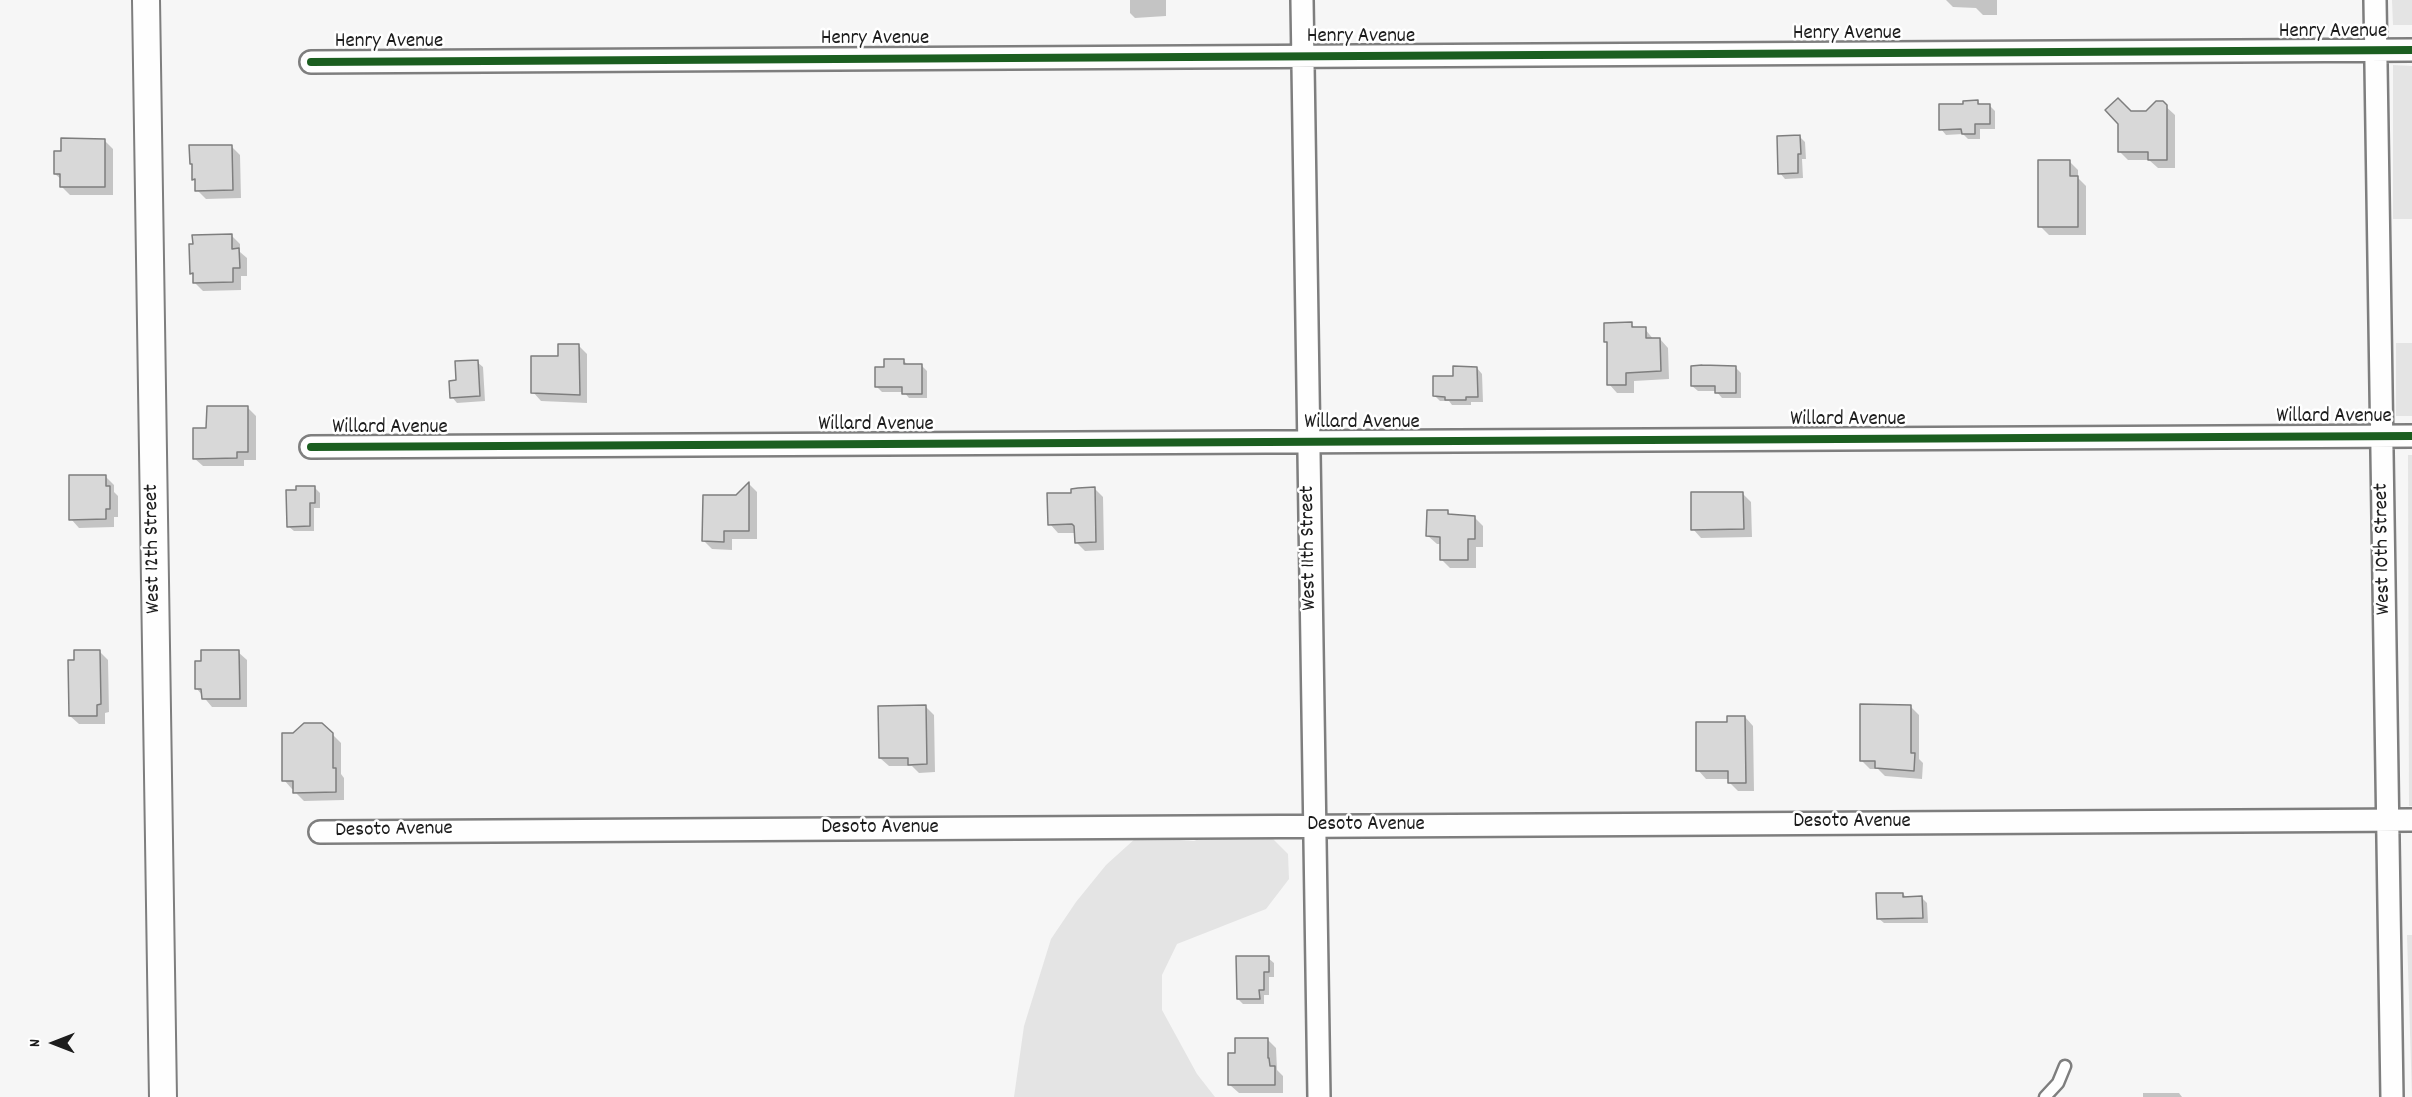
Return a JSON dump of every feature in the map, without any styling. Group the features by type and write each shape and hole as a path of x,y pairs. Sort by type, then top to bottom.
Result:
{"street":[{"name":"West 12th Street","path":"146,0 163,1097"},
{"name":"West 11th Street","path":"1302,0 1319,1097"},
{"name":"West 10th Street","path":"2375,0 2392,1097"},
{"name":"Henry Avenue","path":"311,62 2412,50"},
{"name":"Willard Avenue","path":"311,447 2412,436"},
{"name":"Desoto Avenue","path":"320,832 2412,820"}],"lane":[{"path":"2045,1097 2058,1083 2066,1066"}],"shaded area":[{"path":"2392,0 2412,0 2412,25 2393,25"},
{"path":"2393,65 2412,66 2412,219 2393,219"},
{"path":"2396,343 2412,343 2412,416 2396,416"},
{"path":"2408,455 2412,455 2412,806 2409,806"},
{"path":"1213,833 1267,833 1288,854 1289,879 1266,909 1177,944 1162,975 1162,1010 1197,1074 1215,1097 1014,1097 1024,1026 1051,939 1076,902 1106,865 1137,837 1194,841"},
{"path":"2407,935 2412,935 2412,1097"}],"building":[{"path":"2118,98 2131,111 2146,111 2156,101 2163,101 2167,105 2167,160 2148,160 2148,152 2118,152 2118,124 2105,110"},
{"path":"1978,100 1978,104 1990,104 1990,124 1975,124 1975,134 1962,134 1961,129 1939,130 1939,104 1963,104 1963,101"},
{"path":"1800,135 1801,154 1798,154 1798,173 1778,174 1777,136"},
{"path":"61,138 105,139 105,187 60,187 60,174 54,174 54,151 61,151"},
{"path":"189,145 232,145 233,190 195,191"},
{"path":"2038,160 2070,160 2070,176 2078,176 2078,227 2038,227"},
{"path":"232,234 232,249 239,248 240,268 233,268 233,282 193,283 193,273 190,274 189,244 193,244 192,235"},
{"path":"1632,322 1632,327 1646,327 1646,338 1660,338 1661,371 1626,373 1626,385 1607,385 1607,342 1604,342 1604,323"},
{"path":"558,344 579,344 580,395 531,393 531,356 558,356"},
{"path":"884,359 904,359 904,364 922,364 922,394 902,394 902,387 875,387 875,367 884,367"},
{"path":"478,360 480,396 450,398 449,381 456,380 455,361"},
{"path":"1453,366 1477,367 1478,397 1466,397 1466,400 1445,400 1445,397 1433,396 1433,376 1453,376"},
{"path":"1691,366 1736,366 1736,393 1715,393 1715,386 1691,386"},
{"path":"207,406 248,406 248,452 237,452 237,458 193,459 193,428 206,428"},
{"path":"69,475 106,475 106,486 110,486 110,509 106,509 106,519 69,520"},
{"path":"749,482 749,531 724,531 724,542 702,541 703,495 736,495"},
{"path":"296,486 315,486 315,503 310,503 310,526 287,527 286,490 296,490"},
{"path":"1095,487 1096,542 1075,543 1072,524 1048,525 1047,493 1071,493 1071,489"},
{"path":"1691,492 1743,492 1744,529 1691,530"},
{"path":"1427,510 1448,510 1448,514 1475,516 1475,539 1468,539 1468,560 1440,560 1440,537 1426,536"},
{"path":"74,650 100,650 101,704 97,705 97,716 69,716 68,660 74,660"},
{"path":"201,650 239,650 240,699 202,699 201,689 195,689 195,661 201,661"},
{"path":"1860,704 1911,705 1911,753 1915,753 1914,771 1875,768 1875,761 1860,761"},
{"path":"926,705 927,764 908,765 908,758 879,758 878,706"},
{"path":"1727,716 1745,716 1746,783 1728,783 1728,771 1696,771 1696,722 1727,722"},
{"path":"304,723 322,723 333,733 336,792 293,793 293,781 282,781 282,733 293,733"},
{"path":"1876,893 1903,893 1903,897 1922,896 1923,918 1877,919"},
{"path":"1236,956 1269,956 1269,972 1264,972 1264,990 1259,990 1260,999 1237,999"},
{"path":"1235,1038 1268,1038 1268,1058 1270,1066 1275,1066 1275,1085 1228,1085 1228,1053 1235,1053"}],"cycle path":[{"path":"311,62 2412,50"},
{"path":"311,447 2412,436"}]}
